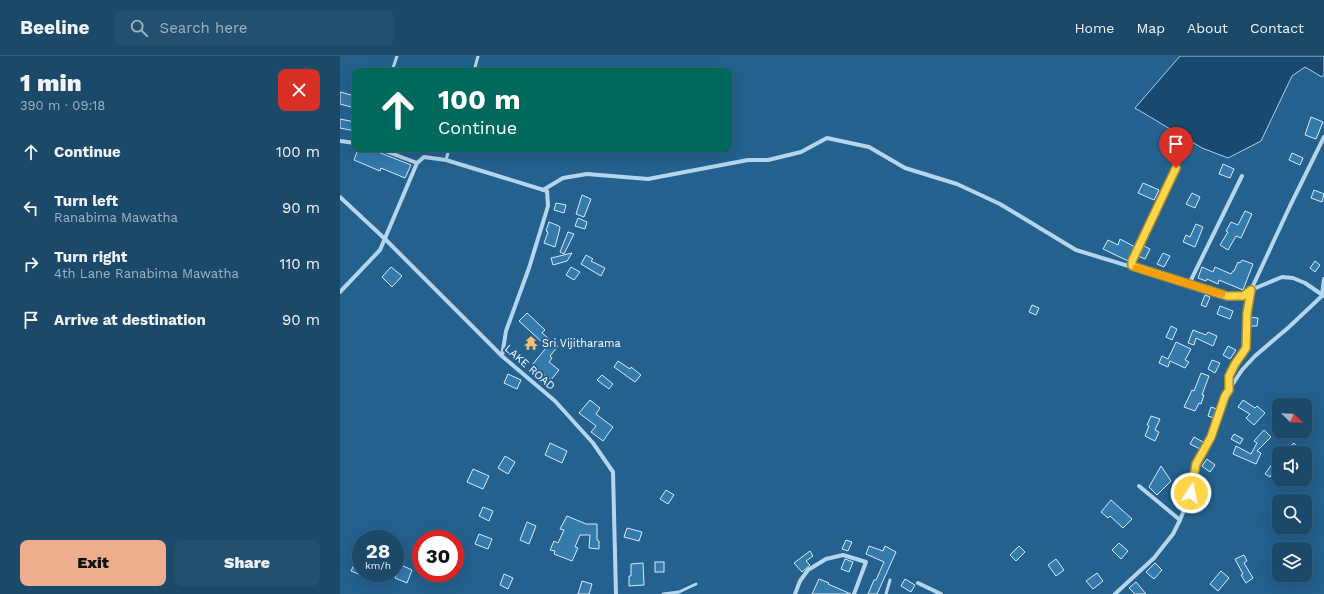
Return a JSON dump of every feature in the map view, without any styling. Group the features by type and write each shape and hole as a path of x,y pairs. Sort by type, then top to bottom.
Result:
{"street":[{"path":"1229,390 1229,376 1246,348 1247,313 1251,290 1286,212 1324,137"},
{"path":"543,190 563,178 587,174 648,180 748,160 768,160 800,152 827,138 869,147 905,168 957,184 1000,204 1076,250 1227,296 1243,296 1251,290 1282,277 1293,278 1305,283 1323,295"},
{"path":"340,141 352,143"},
{"path":"388,152 418,163"},
{"path":"340,292 380,250 418,163 424,157 446,160 546,190 548,206 530,268 506,331 502,356"},
{"path":"1132,266 1132,261 1176,168"},
{"path":"1189,284 1242,176"},
{"name":"LAKE ROAD","path":"340,197 385,239 502,356 555,401 593,443 613,472 616,594"},
{"path":"1115,594 1154,558 1173,534 1191,493 1196,464 1211,437 1225,396 1242,370 1255,356 1323,295 1324,279"},
{"path":"1139,486 1180,520"},
{"path":"796,594 800,581 808,570 826,559 843,555 866,562 854,594"},
{"path":"918,583 941,594"}],"lane":[{"path":"393,68 397,56"},
{"path":"475,68 478,56"},
{"path":"446,160 448,152"},
{"path":"886,594 890,580"},
{"path":"664,594 679,592 696,584"}],"water":[{"path":"1180,56 1324,56 1324,74 1322,77 1305,67 1292,76 1261,141 1228,158 1202,148 1135,108"}],"building":[{"path":"340,92 352,95 352,107 340,104"},
{"path":"1311,117 1323,122 1316,139 1305,135"},
{"path":"340,119 352,121 352,130 340,128"},
{"path":"357,152 378,152 411,165 405,178 381,168 380,171 354,160"},
{"path":"1292,153 1303,158 1300,165 1289,160"},
{"path":"1223,164 1234,169 1230,178 1219,174"},
{"path":"1143,183 1159,190 1154,200 1138,193"},
{"path":"1314,190 1324,194 1322,202 1311,198"},
{"path":"1192,193 1200,197 1195,208 1186,204"},
{"path":"582,195 591,199 584,217 576,214"},
{"path":"556,203 566,205 564,213 554,210"},
{"path":"1245,211 1252,214 1241,238 1236,236 1228,250 1220,245 1228,232 1226,231 1231,222 1238,225"},
{"path":"578,218 587,222 585,229 575,226"},
{"path":"549,222 559,226 560,228 555,247 544,243 548,232 546,231"},
{"path":"1196,224 1203,227 1195,247 1183,242 1186,235 1190,237"},
{"path":"568,232 574,234 564,254 560,252"},
{"path":"1120,239 1135,247 1128,261 1103,249 1108,240 1118,245"},
{"path":"1144,246 1150,249 1145,259 1138,256"},
{"path":"572,253 567,261 553,265 551,258"},
{"path":"1163,253 1170,256 1164,267 1157,264"},
{"path":"586,255 593,259 591,261 605,268 601,276 581,264"},
{"path":"1242,260 1253,264 1243,290 1219,280 1218,284 1207,279 1206,281 1198,278 1202,267 1213,272 1215,267 1231,274 1238,262 1240,263"},
{"path":"1315,261 1320,265 1315,272 1310,268"},
{"path":"391,267 402,276 392,287 382,277"},
{"path":"571,267 580,272 574,280 566,275"},
{"path":"1205,295 1210,297 1206,307 1201,305"},
{"path":"1032,305 1039,308 1036,315 1029,312"},
{"path":"1220,306 1233,311 1230,319 1217,314"},
{"path":"527,313 545,330 542,333 558,346 550,356 552,358 549,362 559,370 551,380 532,365 546,348 541,345 543,343 519,321"},
{"path":"1250,317 1258,318 1257,326 1250,326"},
{"path":"1171,326 1177,329 1172,340 1166,337"},
{"path":"1193,330 1206,335 1208,332 1217,336 1213,346 1196,338 1194,345 1188,343"},
{"path":"1176,342 1191,349 1185,360 1189,362 1185,368 1170,361 1168,367 1159,363 1162,356 1168,359"},
{"path":"1228,346 1236,350 1230,359 1223,355"},
{"path":"1212,360 1220,363 1215,373 1208,369"},
{"path":"618,361 630,369 631,367 641,375 635,382 614,367"},
{"path":"1201,373 1209,376 1202,395 1204,395 1201,404 1199,403 1195,411 1184,407 1192,390 1194,391"},
{"path":"508,374 521,380 517,389 504,383"},
{"path":"602,375 613,384 609,389 597,380"},
{"path":"590,400 600,408 596,414 613,427 603,441 591,432 596,426 579,413"},
{"path":"1243,400 1255,408 1257,406 1265,413 1254,425 1246,418 1250,414 1238,407"},
{"path":"1211,407 1217,409 1214,418 1208,416"},
{"path":"1151,416 1160,419 1155,430 1159,432 1155,441 1145,436 1149,426 1147,425"},
{"path":"1264,430 1271,437 1257,451 1261,453 1256,464 1233,454 1236,446 1251,454 1257,443 1254,441"},
{"path":"1234,434 1243,439 1240,444 1231,439"},
{"path":"1194,437 1203,442 1200,449 1190,444"},
{"path":"550,443 567,451 562,463 545,455"},
{"path":"505,456 515,462 508,474 498,468"},
{"path":"1207,459 1215,465 1210,472 1202,466"},
{"path":"1272,464 1272,474 1270,477 1265,474"},
{"path":"1161,466 1171,481 1157,495 1149,487"},
{"path":"473,469 489,476 483,489 467,482"},
{"path":"666,490 674,495 668,504 660,499"},
{"path":"1111,500 1132,519 1123,528 1110,516 1108,518 1101,512"},
{"path":"483,507 493,511 489,521 479,516"},
{"path":"567,516 586,524 597,524 597,540 599,541 599,549 589,548 590,535 580,535 575,547 578,548 572,561 554,554 555,551 550,550 554,541 558,543 564,530 560,529"},
{"path":"527,522 536,526 529,544 520,540"},
{"path":"627,528 642,532 639,541 624,537"},
{"path":"479,534 492,539 488,549 475,544"},
{"path":"846,540 852,542 848,551 842,549"},
{"path":"1119,543 1128,551 1121,559 1112,550"},
{"path":"869,546 883,551 885,546 896,552 877,594 868,594 884,562 866,554"},
{"path":"1019,546 1025,552 1016,561 1010,555"},
{"path":"810,551 813,556 806,561 810,565 802,572 794,563"},
{"path":"1244,555 1247,561 1244,563 1253,578 1246,583 1241,575 1243,574 1235,559"},
{"path":"845,559 853,562 849,572 841,569"},
{"path":"1056,559 1064,570 1056,576 1048,565"},
{"path":"655,562 664,562 664,572 655,572"},
{"path":"643,563 644,585 629,586 631,564"},
{"path":"1155,563 1162,570 1154,579 1146,572"},
{"path":"404,566 412,570 407,583 404,582"},
{"path":"1221,571 1229,578 1218,591 1210,584"},
{"path":"1097,573 1103,581 1093,589 1086,581"},
{"path":"504,574 513,578 508,589 500,585"},
{"path":"819,579 829,583 828,584 851,594 812,594"},
{"path":"905,579 915,585 911,592 901,586"},
{"path":"582,581 592,584 589,594 578,594"},
{"path":"1136,582 1146,594 1135,594 1129,588"}],"slow traffic":[{"path":"1136,268 1222,294"}],"place":[{"name":"Sri Vijitharama","path":"531,343"}],"route":[{"path":"1176,168 1132,261 1132,266 1227,296 1243,296 1251,290 1247,313 1246,348 1229,376 1229,390 1225,396 1211,437 1196,464 1191,493"}]}
